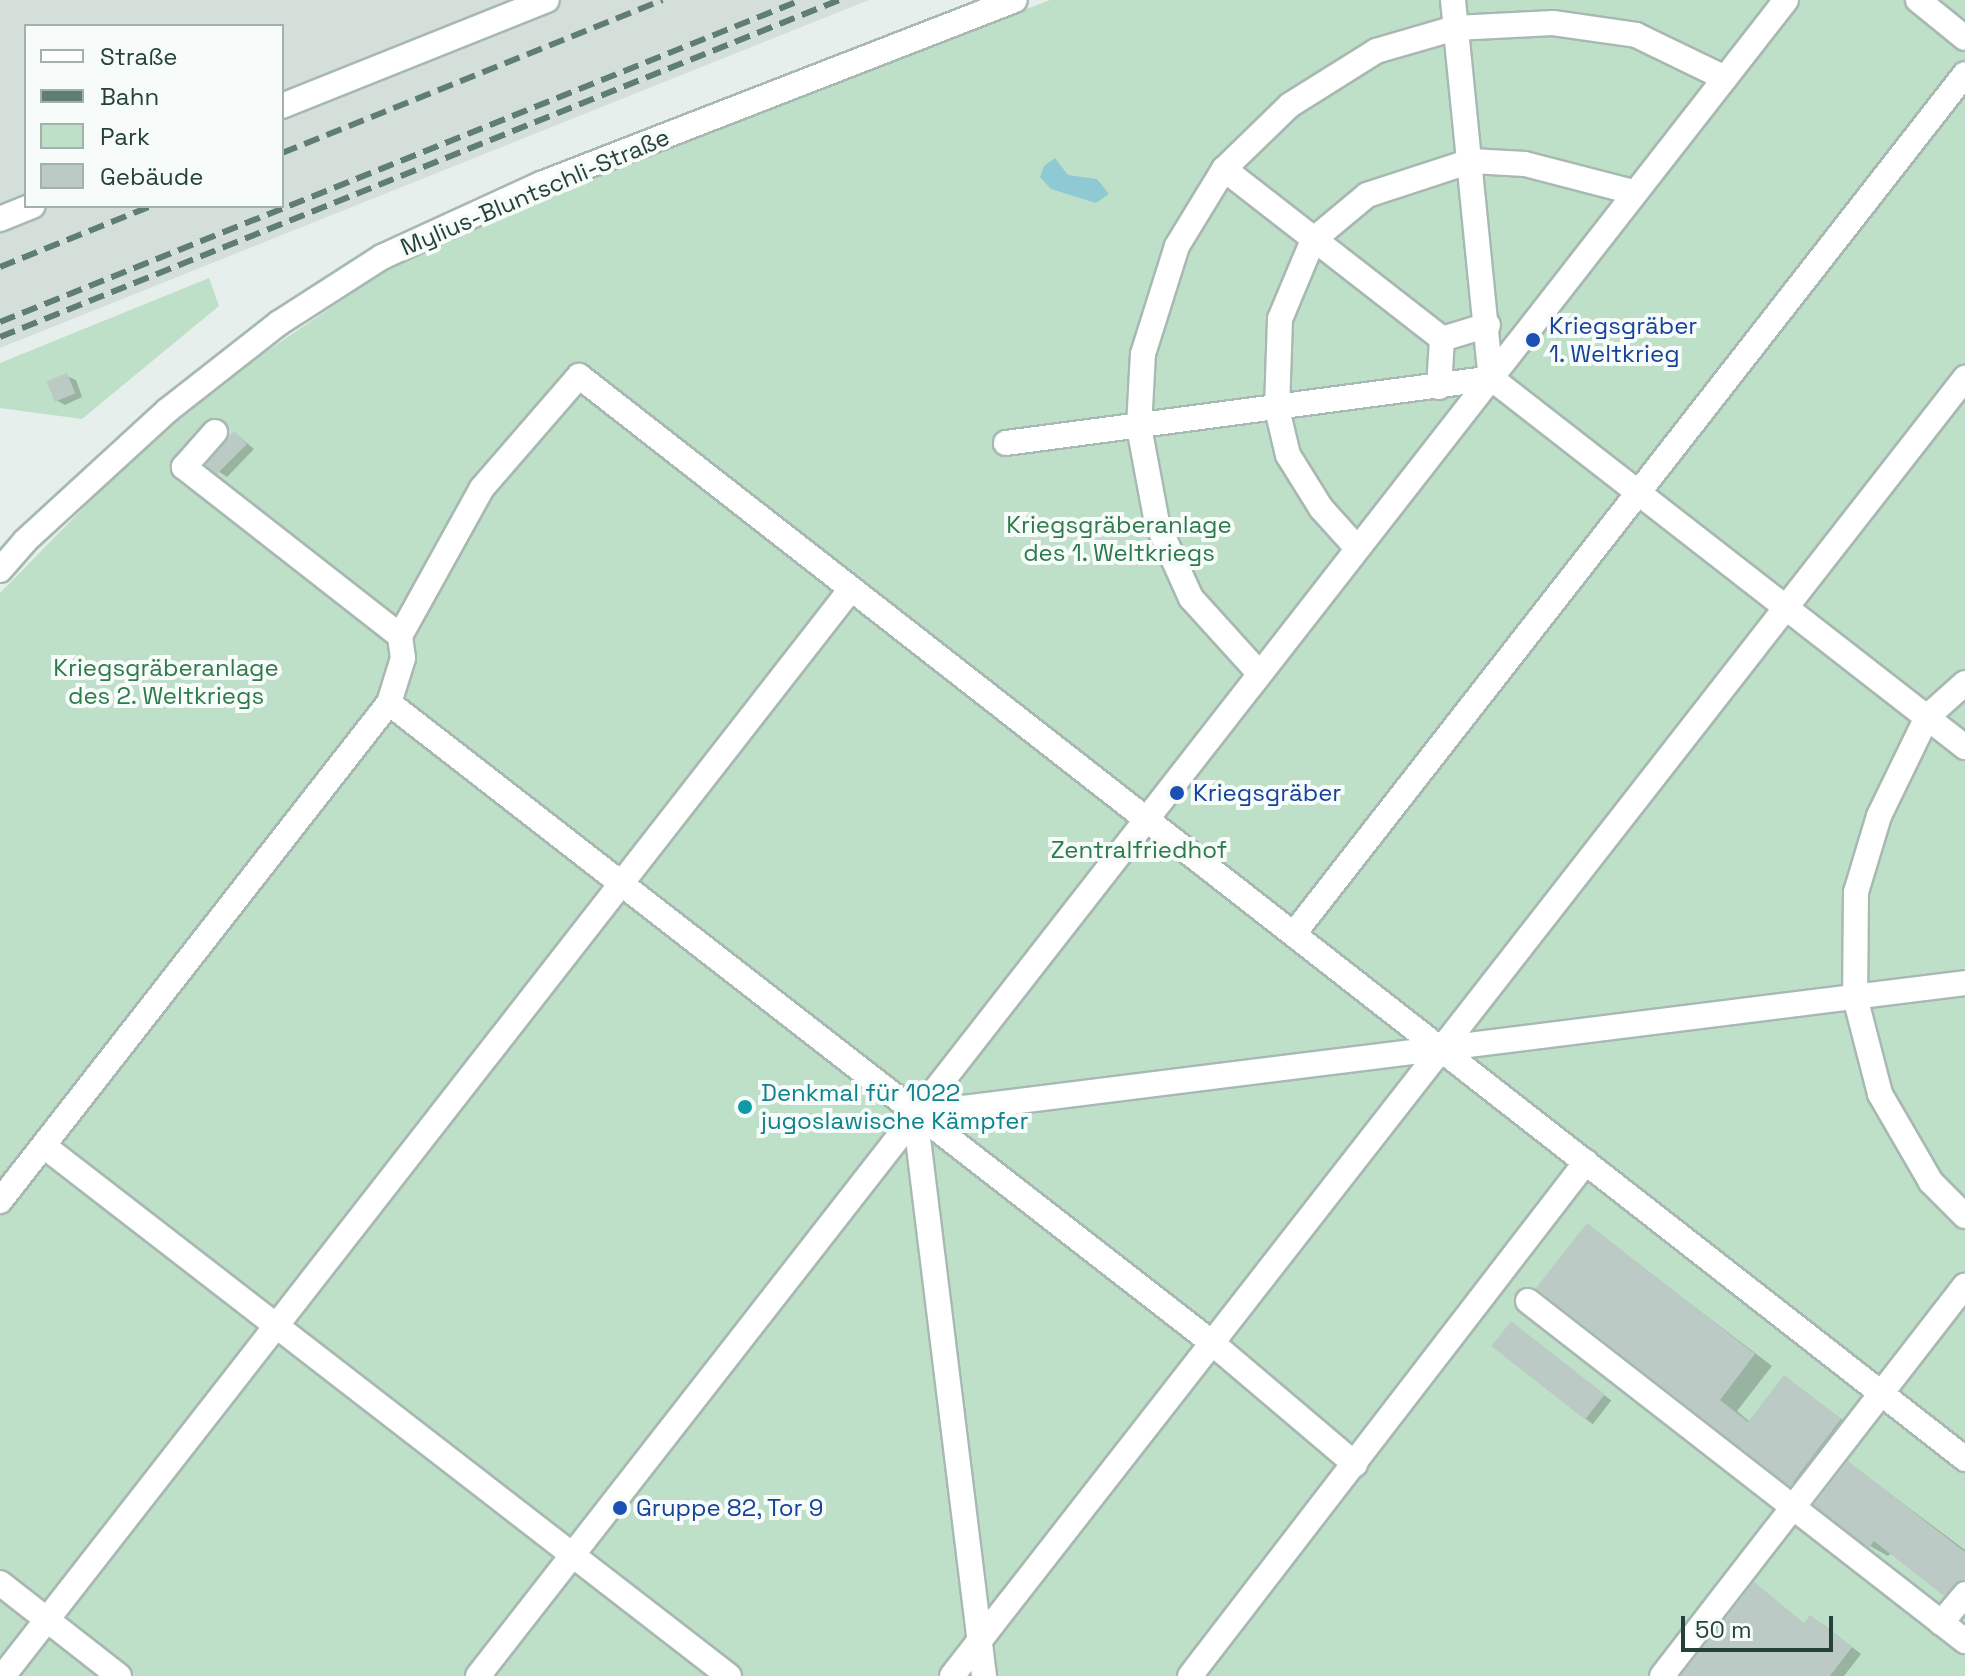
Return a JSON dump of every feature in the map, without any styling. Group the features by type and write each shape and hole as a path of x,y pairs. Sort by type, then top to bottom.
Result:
{"street":[{"path":"284,105 547,0"},
{"name":"Mylius-Bluntschli-Straße","path":"0,570 36,530 168,410 279,323 382,257 541,184 1015,0"},
{"path":"1453,0 1491,378"},
{"path":"478,1676 1633,192 1786,0"},
{"path":"1918,0 1965,38"},
{"path":"1259,673 1191,598 1157,523 1139,427 1143,354 1177,246 1224,169 1290,105 1376,51 1455,28 1553,23 1636,35 1725,78"},
{"path":"1296,931 1965,74"},
{"path":"1357,548 1321,508 1288,455 1277,409 1280,319 1313,240 1367,195 1471,161 1525,164 1633,192"},
{"path":"1224,169 1442,339"},
{"path":"0,219 28,208"},
{"path":"1442,339 1488,325"},
{"path":"1439,387 1442,339"},
{"path":"0,1201 389,703 403,658 400,636 482,488 579,376 1296,931 1440,1049 1965,1459"},
{"path":"1006,443 1491,378 1965,747"},
{"path":"952,1676 1965,378"},
{"path":"215,432 184,467 400,636"},
{"path":"3,1676 851,589"},
{"path":"1965,683 1927,717 1879,816 1856,892 1855,997 1880,1094 1931,1182 1965,1216"},
{"path":"389,703 1211,1342 1355,1464"},
{"path":"915,1114 1965,983"},
{"path":"915,1114 984,1676"},
{"path":"44,1146 729,1676"},
{"path":"1190,1676 1586,1162"},
{"path":"1662,1676 1965,1286"},
{"path":"1528,1301 1965,1641"},
{"path":"0,1583 119,1676"},
{"path":"1941,1623 1965,1594"}],"shaded area":[{"path":"0,0 869,0 0,348"}],"green space":[{"name":"Zentralfriedhof","path":"1050,0 1965,0 1965,1676 0,1676 0,593 140,450 223,381 386,270 546,192"},
{"path":"209,278 219,306 82,419 0,408 0,363"}],"water":[{"path":"1055,158 1068,175 1097,179 1109,194 1096,203 1051,189 1040,177 1044,166"}],"building":[{"path":"67,373 75,393 55,402 47,381"},
{"path":"234,431 247,444 217,474 206,465"},
{"path":"1587,1223 1755,1354 1720,1400 1748,1422 1784,1375 1841,1419 1790,1486 1536,1288"},
{"path":"1511,1321 1605,1394 1585,1419 1491,1346"},
{"path":"1848,1461 1965,1552 1965,1579 1944,1596 1874,1541 1869,1548 1814,1505"},
{"path":"1754,1582 1804,1623 1810,1615 1852,1647 1830,1676 1681,1676"}],"railway":[{"path":"284,152 662,0"},
{"path":"284,208 801,0"},
{"path":"0,337 839,0"},
{"path":"0,267 146,208"},
{"path":"0,322 284,208"}],"place":[{"name":"Kriegsgräber 1. Weltkrieg","path":"1533,340"},
{"name":"Kriegsgräber","path":"1177,793"},
{"name":"Denkmal für 1022 jugoslawische Kämpfer","path":"745,1107"},
{"name":"Gruppe 82, Tor 9","path":"620,1508"}],"park label":[{"name":"Kriegsgräberanlage des 1. Weltkriegs","path":"1119,539"},
{"name":"Kriegsgräberanlage des 2. Weltkriegs","path":"166,682"}]}
